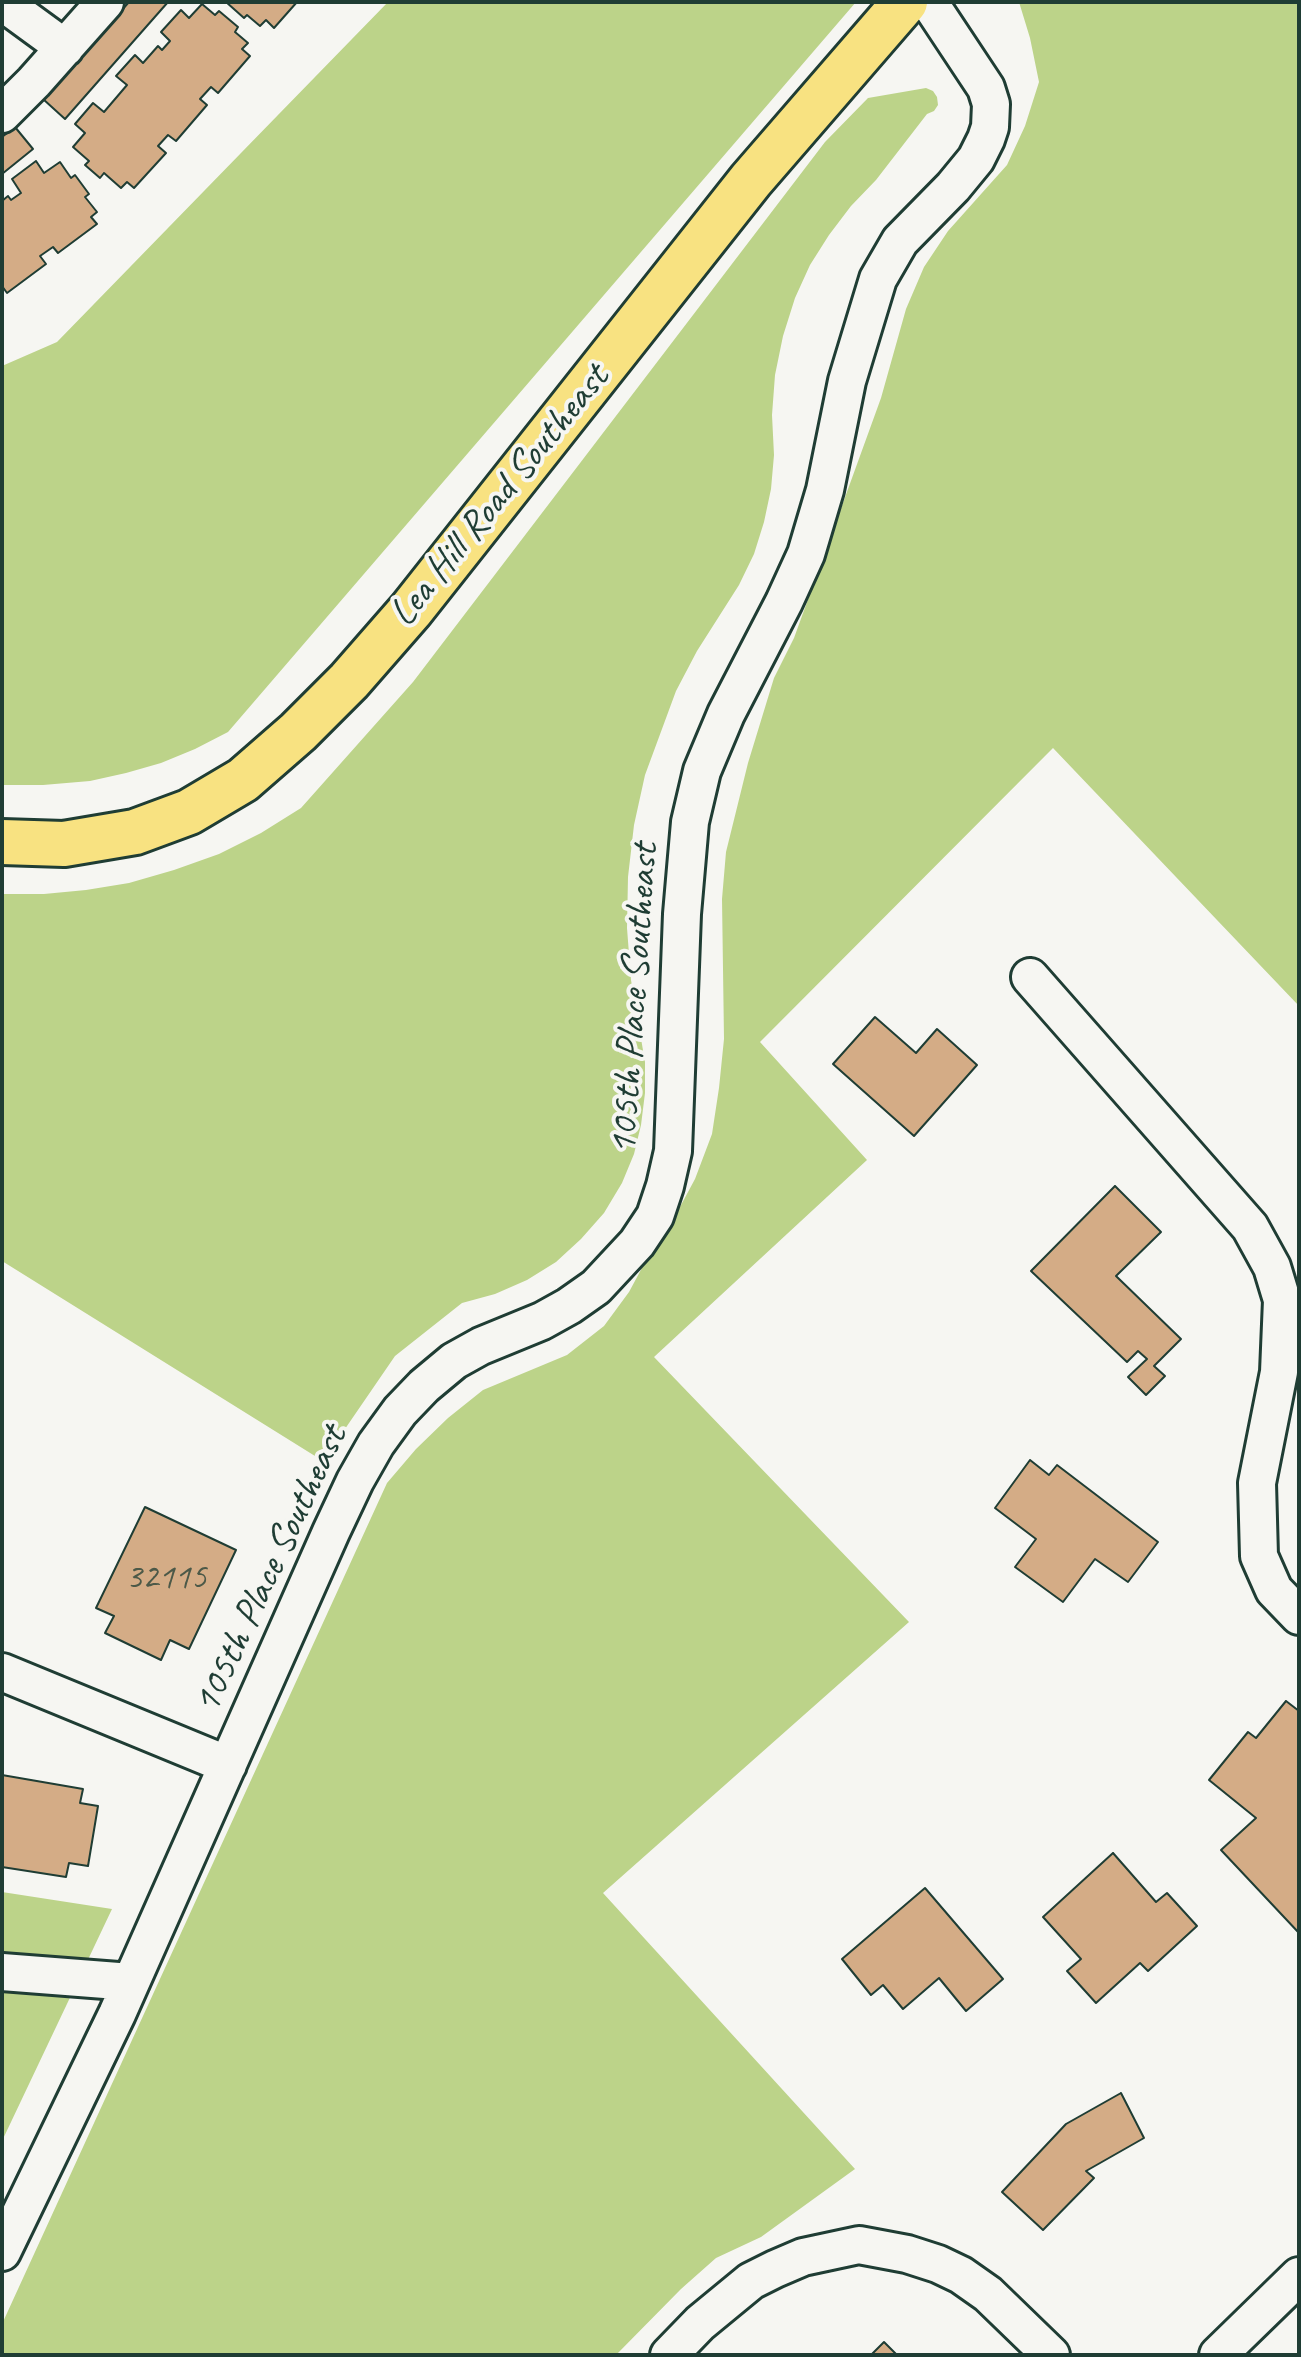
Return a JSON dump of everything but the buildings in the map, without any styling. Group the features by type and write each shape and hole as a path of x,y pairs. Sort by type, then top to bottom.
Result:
{"main road":[{"name":"Lea Hill Road Southeast","path":"2,842 64,844 135,832 189,812 243,780 298,732 349,681 411,610 751,180 905,2"}],"street":[{"path":"2,2 65,48"},
{"path":"2,114 105,2"},
{"name":"105th Place Southeast","path":"2,2252 131,1982 355,1481 376,1444 400,1411 454,1361 481,1346 542,1321 596,1287 637,1243 655,1216 673,1151 682,914 690,822 702,771 726,714 806,554 825,490 847,381 878,279 900,241 976,159 990,127 991,104 986,88 929,2"},
{"path":"1030,977 1250,1227 1272,1267 1282,1300 1279,1372 1257,1483 1259,1556 1274,1590 1299,1616"},
{"path":"2,1672 228,1765"},
{"path":"2,1972 131,1982"},
{"path":"669,2355 700,2323 751,2281 803,2257 859,2245 907,2254 961,2275 988,2294 1051,2355"},
{"path":"1218,2355 1299,2276"}],"green space":[{"path":"388,2 856,2 228,732 161,763 126,773 90,781 2,785 2,366 57,342"},
{"path":"1019,2 1299,2 1299,1006 1053,748 760,1042 867,1160 654,1357 909,1622 603,1893 855,2169 761,2237 716,2258 616,2355 2,2355 2,2324 387,1483 448,1418 483,1390 567,1355 604,1326 629,1292 695,1179 712,1134 719,1088 724,1039 722,899 726,852 748,763 774,678 794,638 881,398 906,309 924,267 948,231 1007,165 1025,126 1039,82"},
{"path":"926,88 933,91 938,105 927,114 829,235 810,265 795,298 775,375 771,489 754,554 676,691 645,775 634,825 628,877 627,928 631,980 645,1062 645,1093 634,1154 622,1183 604,1213 556,1262 527,1280 495,1294 462,1303 395,1356 323,1461 2,1261 2,894 44,894 129,883 219,854 301,808 413,682 825,142 868,98"},
{"path":"2,1892 112,1909 2,2141"}]}
